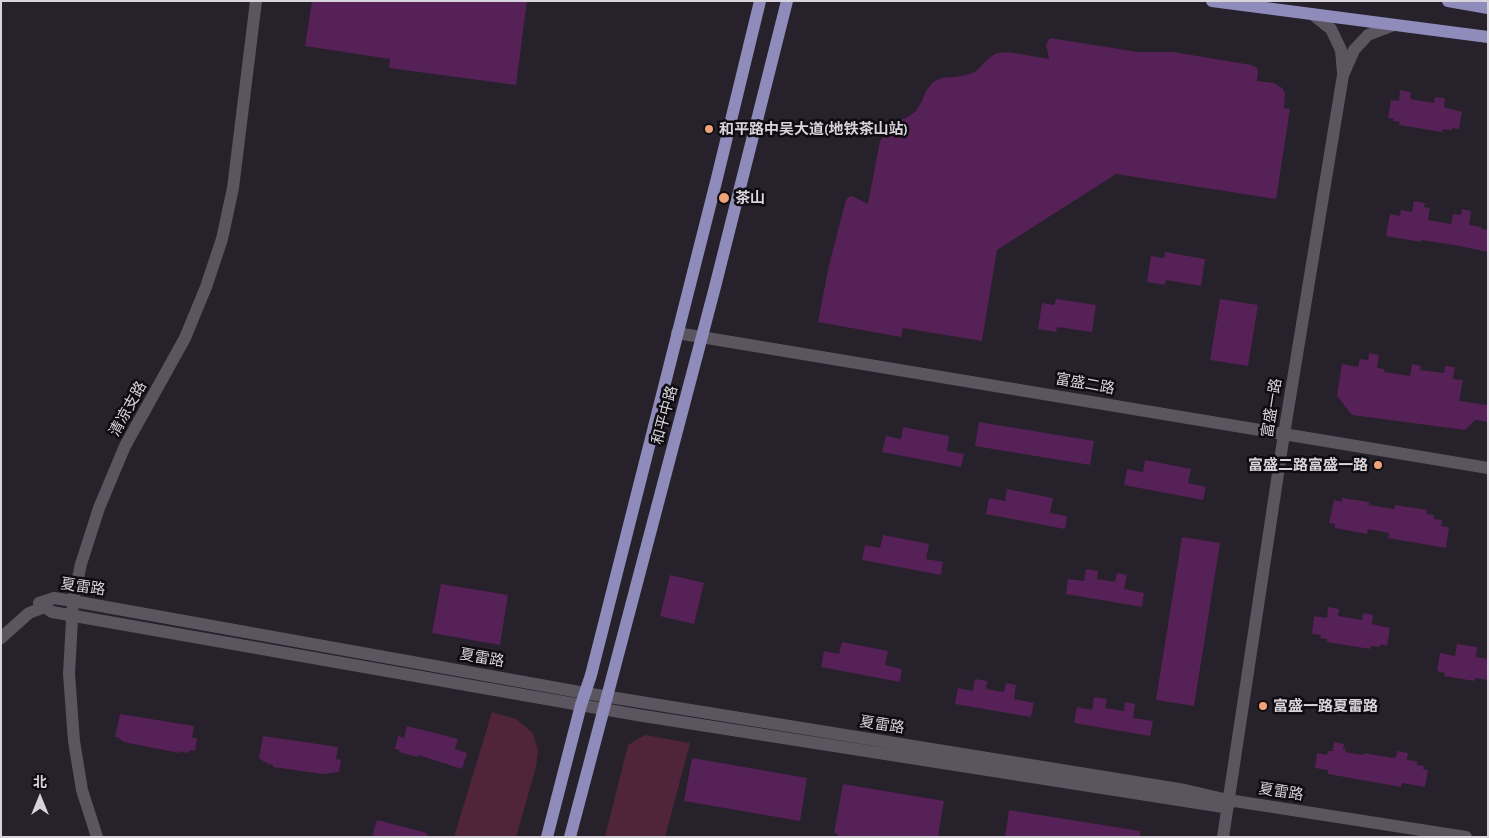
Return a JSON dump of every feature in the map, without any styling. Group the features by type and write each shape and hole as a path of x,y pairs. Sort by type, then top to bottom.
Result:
{"main road":[{"path":"744,64 751,1"},
{"name":"和平中路","path":"546,837 717,178 760,1"},
{"name":"和平中路","path":"570,837 702,336 787,1"},
{"path":"781,28 795,1"},
{"path":"1212,1 1488,37"},
{"path":"1253,1 1268,8"},
{"path":"1448,1 1488,8"}],"street":[{"name":"清凉支路","path":"97,837 82,790 74,741 69,674 73,601 81,564 99,508 125,446 185,338 206,287 222,240 233,188 256,1"},
{"path":"1312,14 1331,29 1341,50 1343,75"},
{"path":"1343,75 1354,50 1368,35 1394,25"},
{"name":"富盛一路","path":"1223,837 1284,434 1343,75"},
{"name":"富盛二路","path":"677,333 1488,468"},
{"name":"夏雷路","path":"583,699 73,601 54,598 39,603 52,612 72,616 1228,804 1409,837"},
{"path":"1,638 30,613 45,607"},
{"name":"夏雷路","path":"1228,804 1466,837"}],"shaded area":[{"path":"492,712 516,719 533,733 538,751 536,767 516,837 454,837"},
{"path":"645,735 690,743 665,837 605,837 628,745"}],"building":[{"path":"312,1 527,1 516,85 389,68 390,59 305,46"},
{"path":"1050,38 1138,52 1173,52 1256,67 1258,71 1257,81 1274,83 1282,88 1285,93 1284,108 1290,109 1276,199 1116,174 997,250 982,341 903,328 901,337 818,322 829,265 846,200 850,196 868,204 880,141 889,134 891,121 906,118 916,111 933,82 942,78 963,76 975,72 995,54 1004,52 1049,59 1046,45"},
{"path":"1400,90 1411,92 1410,99 1434,103 1435,97 1445,98 1444,107 1462,112 1459,129 1443,129 1442,132 1399,125 1400,122 1388,118 1391,100 1399,101"},
{"path":"1414,201 1425,203 1424,207 1430,208 1428,220 1451,224 1453,214 1461,215 1462,209 1471,211 1469,225 1488,230 1488,252 1454,245 1386,236 1390,214 1400,216 1401,210 1412,212"},
{"path":"1165,252 1205,259 1201,286 1166,280 1165,285 1147,282 1151,256 1164,258"},
{"path":"1056,299 1096,305 1092,332 1057,327 1056,332 1038,329 1042,303 1054,305"},
{"path":"1220,299 1258,305 1248,366 1210,360"},
{"path":"1369,353 1379,355 1377,368 1384,369 1384,372 1410,376 1412,364 1421,366 1420,370 1444,373 1445,366 1455,367 1453,379 1463,380 1459,401 1488,405 1488,422 1475,420 1465,430 1352,415 1337,396 1342,364 1358,367 1360,359 1368,360"},
{"path":"979,422 1094,441 1090,465 975,446"},
{"path":"903,427 949,436 947,451 964,454 961,467 882,452 886,436 901,439"},
{"path":"1145,460 1191,469 1188,483 1206,487 1203,500 1124,485 1127,469 1143,472"},
{"path":"1007,489 1053,498 1050,513 1067,516 1065,529 986,514 989,498 1005,501"},
{"path":"1342,498 1369,502 1369,505 1394,509 1395,505 1427,510 1426,514 1434,515 1434,519 1442,520 1441,526 1449,527 1446,548 1388,538 1389,533 1368,529 1367,534 1335,528 1335,524 1329,523 1334,500 1342,502"},
{"path":"883,535 929,544 926,559 943,562 941,575 862,560 865,545 880,548"},
{"path":"1182,537 1220,543 1194,706 1156,700"},
{"path":"1086,569 1098,571 1097,579 1115,582 1117,573 1127,575 1124,589 1144,593 1142,607 1066,594 1068,579 1084,581"},
{"path":"670,575 704,583 694,624 660,616"},
{"path":"441,584 508,595 500,645 432,633"},
{"path":"1328,607 1339,609 1338,616 1362,620 1363,613 1373,615 1372,624 1390,628 1387,646 1380,644 1380,647 1371,646 1370,649 1327,642 1327,639 1320,638 1321,635 1312,634 1314,616 1327,618"},
{"path":"842,642 888,651 885,665 902,669 900,682 821,667 824,651 839,654"},
{"path":"1457,644 1477,647 1476,657 1488,659 1488,680 1475,678 1474,681 1444,676 1445,673 1437,671 1440,653 1455,656"},
{"path":"975,679 987,681 986,689 1004,692 1006,683 1016,685 1014,699 1034,703 1031,717 955,704 958,688 973,691"},
{"path":"1094,697 1107,699 1105,708 1124,711 1125,702 1135,704 1133,718 1153,721 1150,736 1074,723 1077,707 1092,710"},
{"path":"120,714 194,726 192,738 197,738 195,751 191,750 187,753 180,751 180,753 123,742 123,740 119,740 120,738 115,737"},
{"path":"407,726 458,739 455,749 467,753 462,769 418,755 417,757 399,752 400,750 395,749 398,736 404,738"},
{"path":"263,736 338,747 336,759 341,760 339,772 323,774 273,767 273,765 259,759"},
{"path":"1334,742 1344,744 1343,749 1346,749 1345,752 1363,755 1364,753 1393,758 1396,757 1397,751 1408,753 1407,760 1417,761 1417,765 1424,766 1423,769 1428,770 1425,787 1402,783 1401,787 1328,774 1328,770 1315,768 1317,753 1327,755 1328,751 1333,751"},
{"path":"692,758 807,778 800,821 684,801"},
{"path":"843,784 944,801 938,837 837,837 838,834 834,833"},
{"path":"1009,810 1140,831 1140,837 1005,837"},
{"path":"377,820 427,833 427,837 372,837"}],"place":[{"name":"和平路中吴大道(地铁茶山站)","path":"709,129"},
{"name":"茶山","path":"724,198"},
{"name":"富盛二路富盛一路","path":"1378,465"},
{"name":"富盛一路夏雷路","path":"1263,706"}]}
